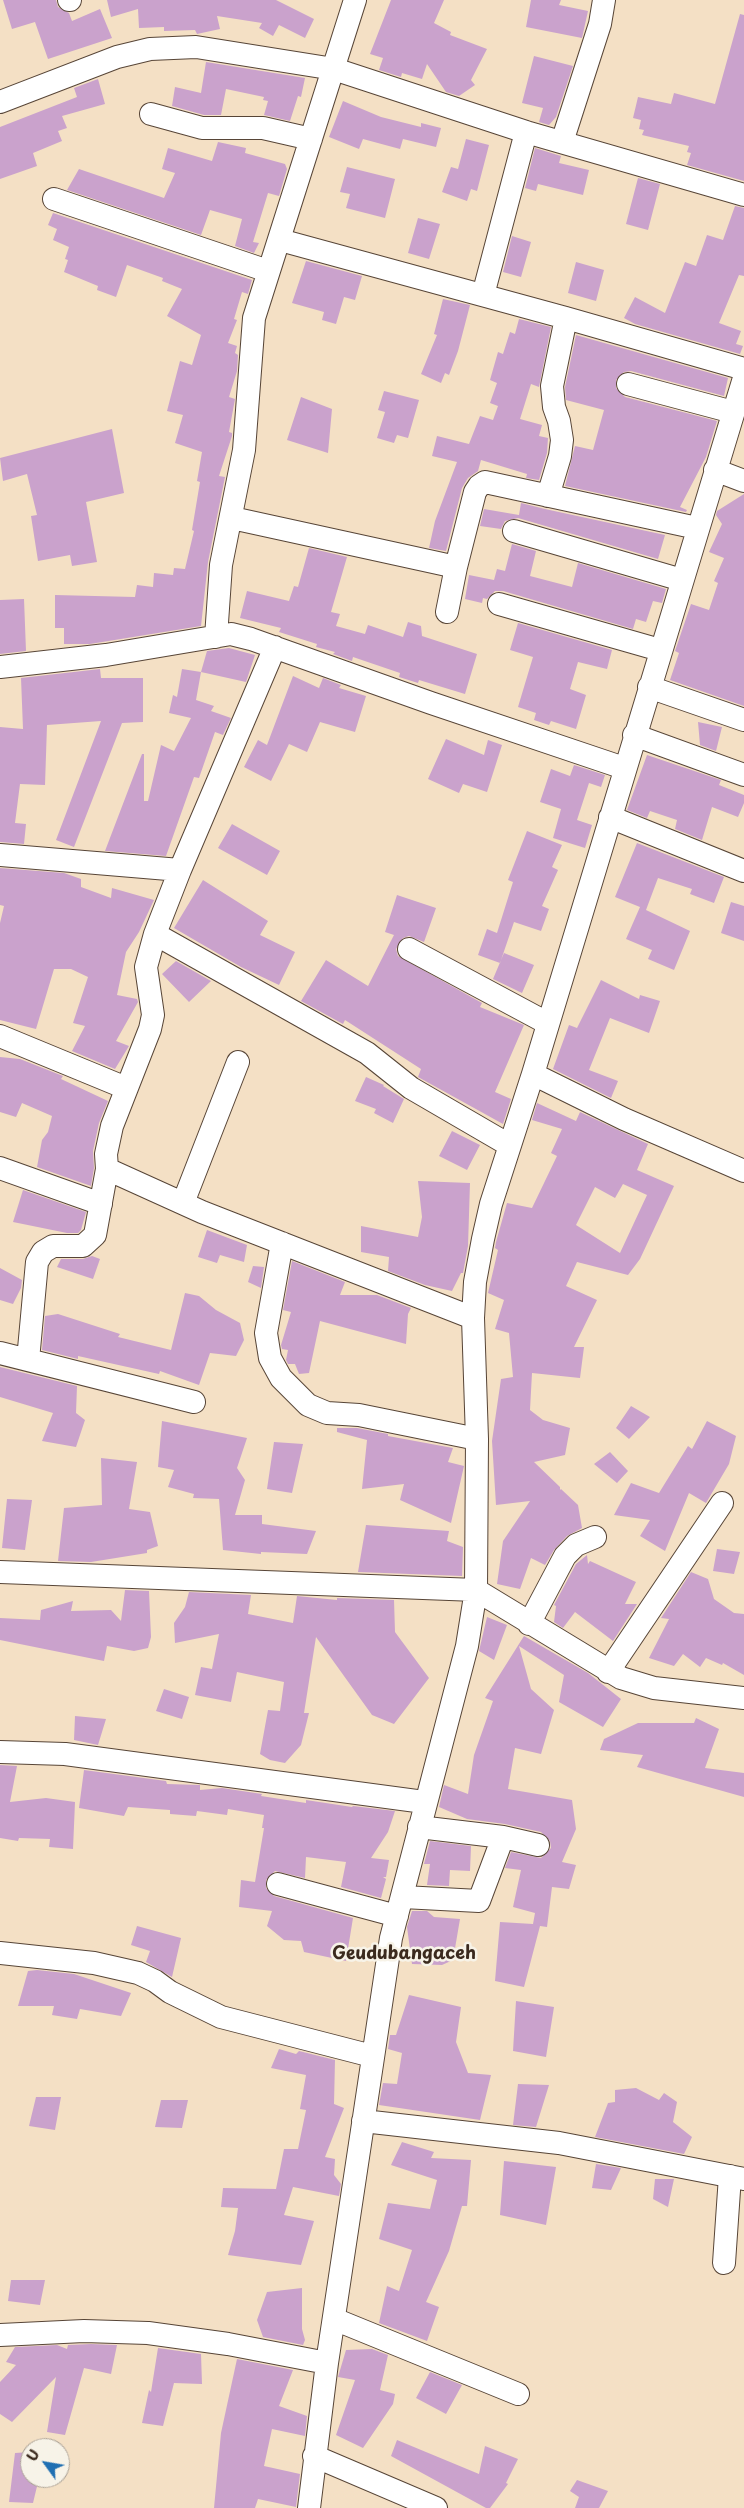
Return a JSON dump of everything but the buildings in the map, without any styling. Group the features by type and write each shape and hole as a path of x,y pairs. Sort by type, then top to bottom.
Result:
{"street":[{"path":"216,637 221,565 232,518 244,450 254,318 355,0"},
{"path":"562,142 600,24 604,0"},
{"path":"0,102 117,56 150,49 196,47 334,69 526,132 744,195"},
{"path":"151,114 202,128 263,128 311,140"},
{"path":"483,295 526,132"},
{"path":"54,199 268,272"},
{"path":"280,240 744,369"},
{"path":"548,496 560,456 562,440 559,421 554,407 552,386 566,318"},
{"path":"309,2508 327,2363 391,1938 424,1802 467,1646 476,1590 477,1439 473,1318 476,1282 483,1239 509,1145 533,1074 714,470 744,378"},
{"path":"628,384 733,412"},
{"path":"714,470 744,481"},
{"path":"447,612 456,567 479,486 485,482 697,528"},
{"path":"232,518 456,567"},
{"path":"514,531 682,580"},
{"path":"499,604 660,650"},
{"path":"0,667 106,655 231,634 275,647 624,768"},
{"path":"28,1360 37,1262 43,1252 53,1246 83,1246 95,1235 107,1169 106,1154 108,1141 126,1088 150,1029 153,1014 146,967 156,934 180,870 275,647"},
{"path":"649,687 744,720"},
{"path":"634,735 744,775"},
{"path":"610,818 744,871"},
{"path":"0,855 180,870"},
{"path":"156,934 367,1053 411,1088 509,1145"},
{"path":"409,949 547,1023"},
{"path":"0,1036 126,1088"},
{"path":"183,1203 238,1062"},
{"path":"533,1074 624,1119 744,1171"},
{"path":"0,1168 101,1204"},
{"path":"107,1169 183,1203 473,1318"},
{"path":"282,1243 266,1333 270,1358 281,1378 308,1405 327,1413 359,1415 477,1439"},
{"path":"0,1353 194,1402"},
{"path":"608,1672 722,1502"},
{"path":"530,1624 565,1556 576,1545 595,1537"},
{"path":"0,1572 476,1590 608,1672 654,1688 744,1698"},
{"path":"0,1752 65,1754 424,1802"},
{"path":"419,1827 503,1836 538,1845"},
{"path":"278,1884 400,1907 480,1901 503,1836"},
{"path":"0,1953 94,1963 138,1973 155,1980 170,1992 221,2017 372,2056"},
{"path":"363,2121 560,2143 737,2177 724,2263"},
{"path":"334,2319 518,2394"},
{"path":"0,2335 84,2331 148,2332 228,2344 327,2363"},
{"path":"314,2456 436,2508"}],"district":[{"name":"Geudubangaceh","path":"404,1954"}]}
